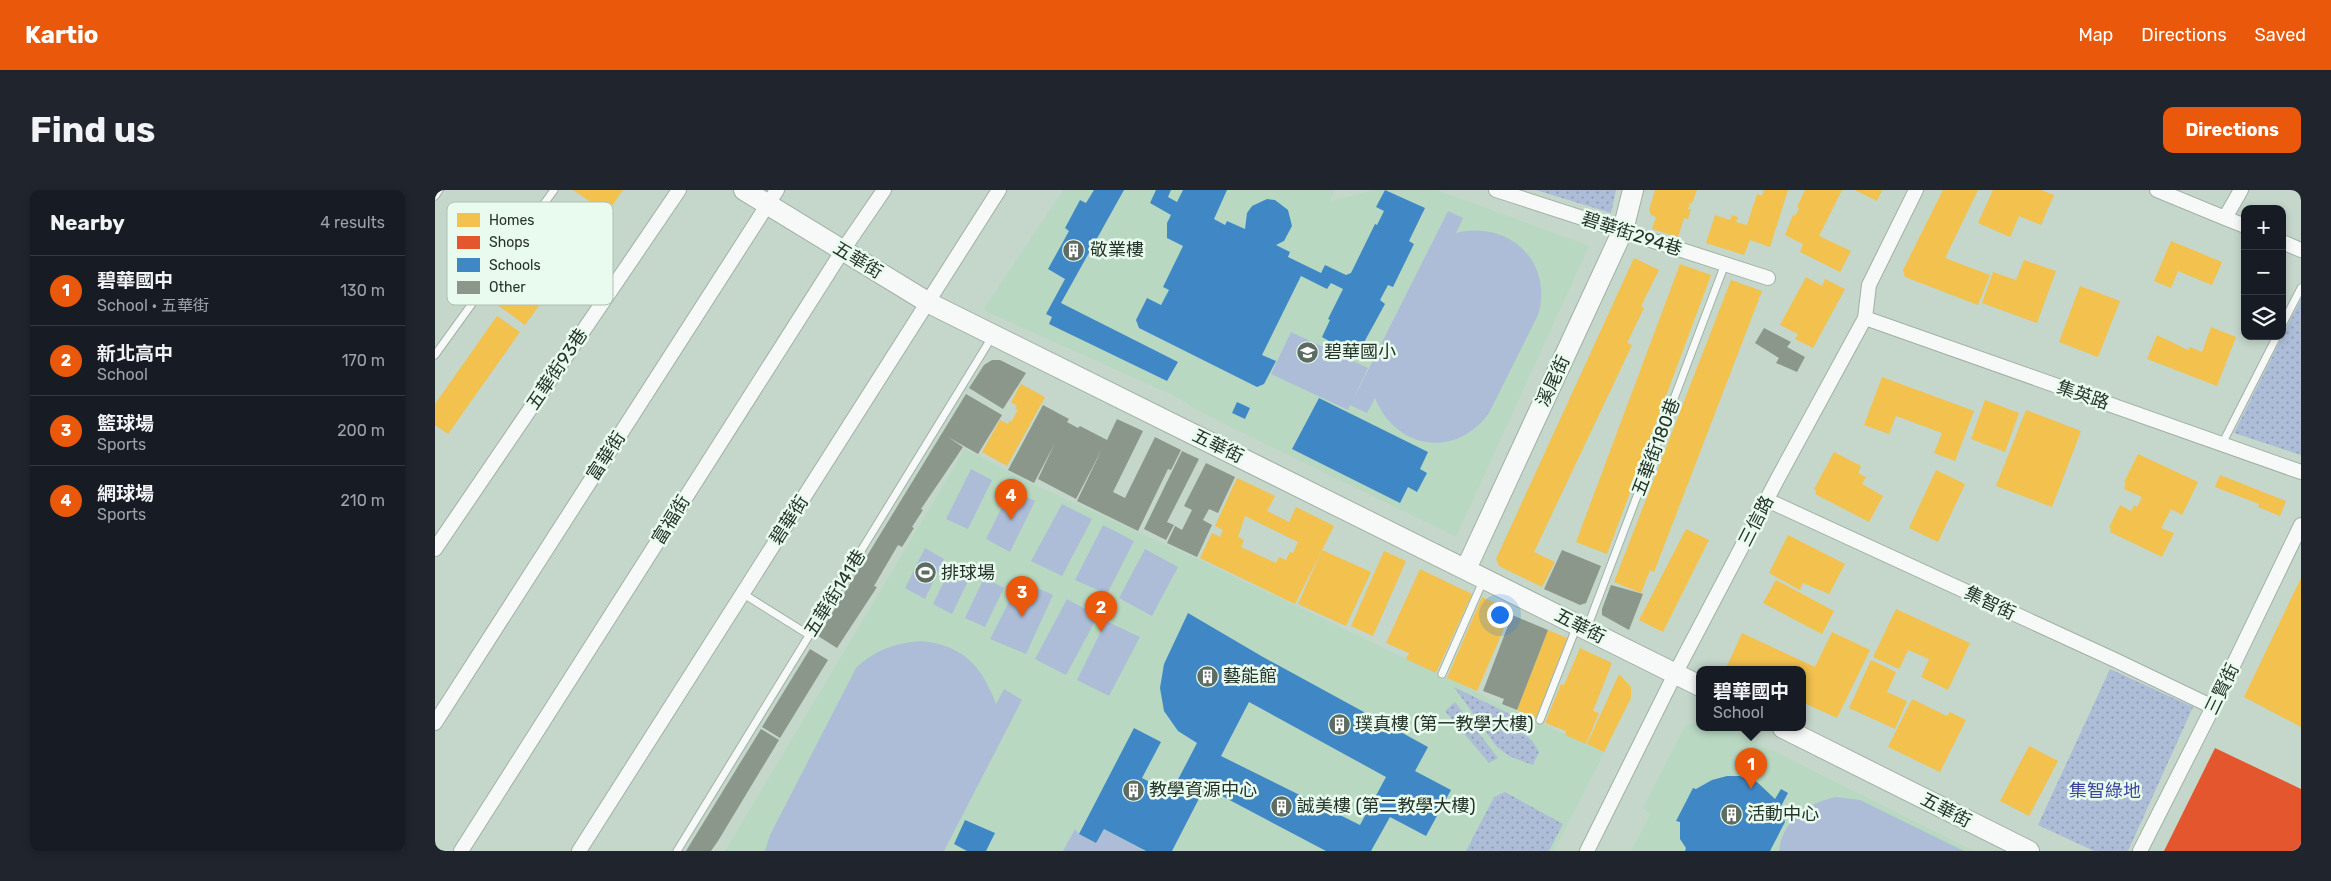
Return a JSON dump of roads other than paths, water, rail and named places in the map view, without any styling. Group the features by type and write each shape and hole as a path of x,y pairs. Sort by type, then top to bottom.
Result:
{"street":[{"name":"五華街93巷","path":"613,287 679,190"},
{"name":"五華街","path":"744,190 772,197 843,250 929,303 1696,684"},
{"name":"富福街","path":"461,851 843,250 884,190"},
{"name":"碧華街","path":"579,851 742,593 929,303 999,190"},
{"name":"碧華街294巷","path":"1496,190 1768,278"},
{"name":"溪尾街","path":"1466,569 1623,230 1633,190"},
{"name":"三信路","path":"1587,851 1675,674 1865,318 1869,286 1917,190"},
{"path":"2157,190 2241,224"},
{"path":"2225,218 2241,190"},
{"name":"富華街","path":"435,723 772,197"},
{"path":"2286,244 2301,250"},
{"name":"五華街93巷","path":"435,549 601,305"},
{"name":"集英路","path":"1865,318 2301,472"},
{"name":"集智街","path":"1767,500 2213,707"},
{"name":"三賢街","path":"2140,851 2213,707 2301,525"},
{"name":"五華街","path":"1789,731 2029,851"}],"lane":[{"path":"435,196 439,190"},
{"path":"545,202 554,190"},
{"name":"五華街180巷","path":"1540,720 1582,627 1725,264"},
{"path":"2286,317 2301,288"},
{"path":"435,355 471,305"},
{"name":"五華街141巷","path":"677,851 994,335"},
{"path":"2223,444 2275,340"},
{"path":"1442,674 1484,578"},
{"path":"742,593 809,635"}],"place":[{"name":"敬業樓","path":"1074,250"},
{"name":"碧華國小","path":"1308,352"},
{"name":"網球場","path":"1011,520"},
{"name":"排球場","path":"925,573"},
{"name":"籃球場","path":"1022,617"},
{"name":"新北高中","path":"1101,632"},
{"name":"藝能館","path":"1207,676"},
{"name":"璞真樓 (第一教學大樓)","path":"1339,724"},
{"name":"碧華國中","path":"1751,789"},
{"name":"教學資源中心","path":"1133,790"},
{"name":"誠美樓 (第二教學大樓)","path":"1281,806"},
{"name":"活動中心","path":"1731,814"}],"park label":[{"name":"集智綠地","path":"2105,791"}]}
